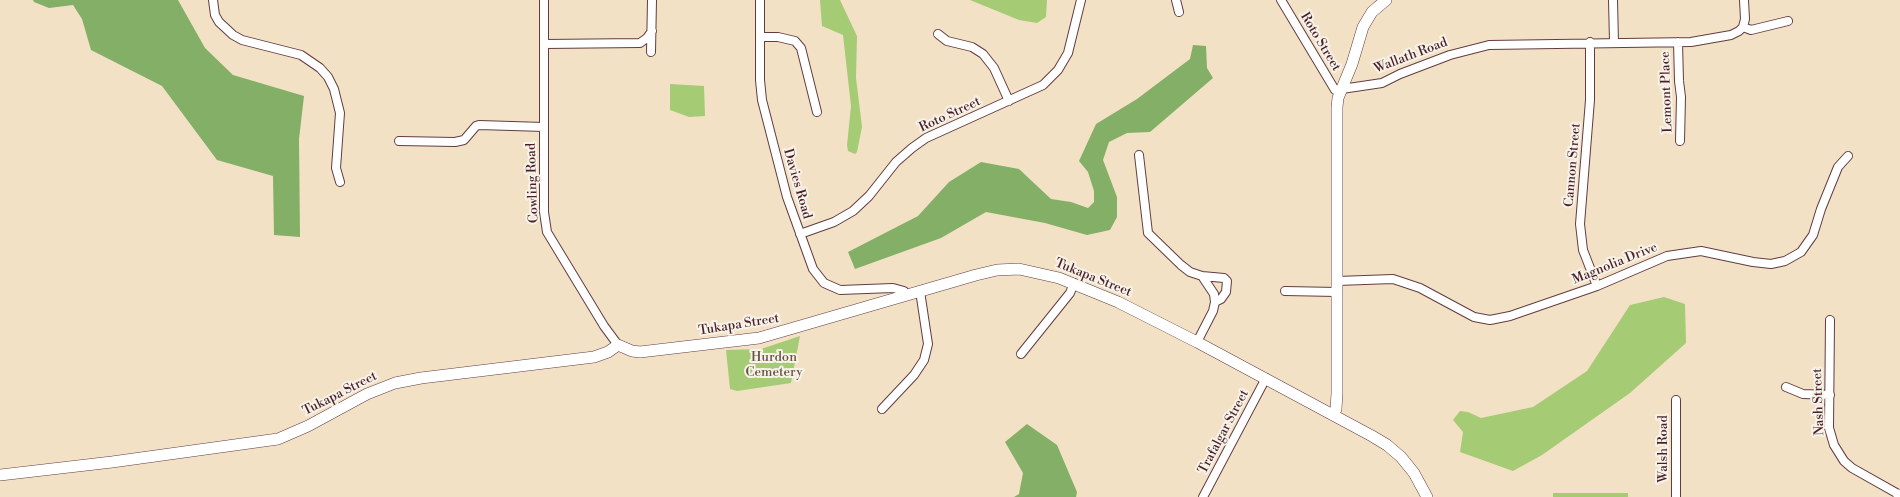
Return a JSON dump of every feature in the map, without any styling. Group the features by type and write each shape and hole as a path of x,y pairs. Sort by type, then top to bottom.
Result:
{"street":[{"path":"213,0 215,15 219,22 233,35 242,40 301,55 320,68 328,78 334,89 340,113 336,168 340,182"},
{"name":"Cowling Road","path":"544,0 544,212 547,232 604,326 618,345"},
{"path":"651,52 652,0"},
{"name":"Davies Road","path":"760,0 762,100 787,197 813,270 824,283 836,289 850,291 883,288 898,289 904,291 905,296"},
{"name":"Roto Street","path":"800,234 834,222 853,211 869,196 896,162 926,138 1043,85 1063,63 1072,40 1081,0"},
{"path":"1176,0 1179,12"},
{"name":"Roto Street","path":"1281,0 1335,90 1342,89"},
{"path":"1333,415 1337,402 1337,107 1364,24 1372,12 1386,0"},
{"path":"1613,0 1614,42"},
{"path":"1743,27 1745,18 1744,0"},
{"name":"Wallath Road","path":"1342,89 1382,83 1400,74 1450,55 1489,45 1590,42 1678,42 1721,37 1739,31 1743,27 1751,30 1788,21"},
{"path":"544,44 640,43 647,38 652,31"},
{"path":"938,34 947,41 972,48 983,54 994,68 1009,101"},
{"path":"760,37 778,37 796,41 801,48 817,112"},
{"name":"Cannon Street","path":"1590,42 1590,100 1580,224 1583,250 1597,286"},
{"name":"Lemont Place","path":"1678,42 1679,81 1682,104 1680,141"},
{"path":"400,141 456,142 464,140 476,126 479,125 544,127"},
{"path":"1139,155 1148,233 1180,265 1190,272 1202,276 1224,278 1227,281 1226,292 1221,299 1215,302"},
{"name":"Magnolia Drive","path":"1285,291 1337,287 1392,279 1420,288 1474,317 1490,320 1510,316 1597,286 1667,256 1701,251 1753,262 1771,264 1785,261 1801,252 1813,235 1821,209 1838,167 1848,156"},
{"name":"Tukapa Street","path":"0,475 278,440 308,426 367,394 395,383 421,378 594,357 608,352 618,345 632,351 640,352 759,338 976,275 1007,269 1040,272 1074,283 1197,342 1266,378 1387,445 1401,457 1414,473 1428,497"},
{"path":"1197,342 1213,311 1215,302 1211,288 1202,276"},
{"path":"1021,354 1070,293 1074,283"},
{"path":"882,409 914,375 924,360 928,344 920,291"},
{"name":"Nash Street","path":"1830,320 1831,437 1844,461 1852,468 1900,496"},
{"name":"Trafalgar Street","path":"1203,497 1266,378"},
{"path":"1786,387 1803,394 1830,395"},
{"name":"Walsh Road","path":"1676,400 1676,497"}],"green space":[{"path":"33,0 178,0 205,48 233,75 304,96 299,139 300,237 274,235 273,176 217,160 162,86 91,50 82,19 73,5 49,8 34,2"},
{"path":"820,0 840,0 857,36 856,78 862,127 857,152 855,154 848,151 847,145 851,106 843,35 822,26"},
{"path":"970,0 1047,0 1046,17 1037,23 1019,20"},
{"path":"1193,45 1206,46 1207,68 1213,78 1150,132 1127,133 1109,142 1103,160 1117,197 1117,217 1110,230 1087,235 1045,223 986,212 941,238 855,269 848,252 918,216 949,182 981,162 1019,169 1051,199 1071,202 1088,208 1094,202 1094,191 1088,172 1079,161 1096,124 1137,99 1190,59"},
{"path":"670,84 704,86 705,116 689,117 670,110"},
{"path":"1664,297 1685,304 1686,343 1630,393 1542,455 1513,471 1460,452 1463,432 1453,420 1460,411 1468,412 1481,418 1533,407 1587,371 1630,305"},
{"name":"Hurdon Cemetery","path":"800,336 791,383 737,391 730,389 726,350 761,349"},
{"path":"1027,424 1057,445 1077,492 1076,497 1014,497 1019,494 1023,473 1005,442"},
{"path":"1553,493 1628,493 1628,497 1553,497"}]}
